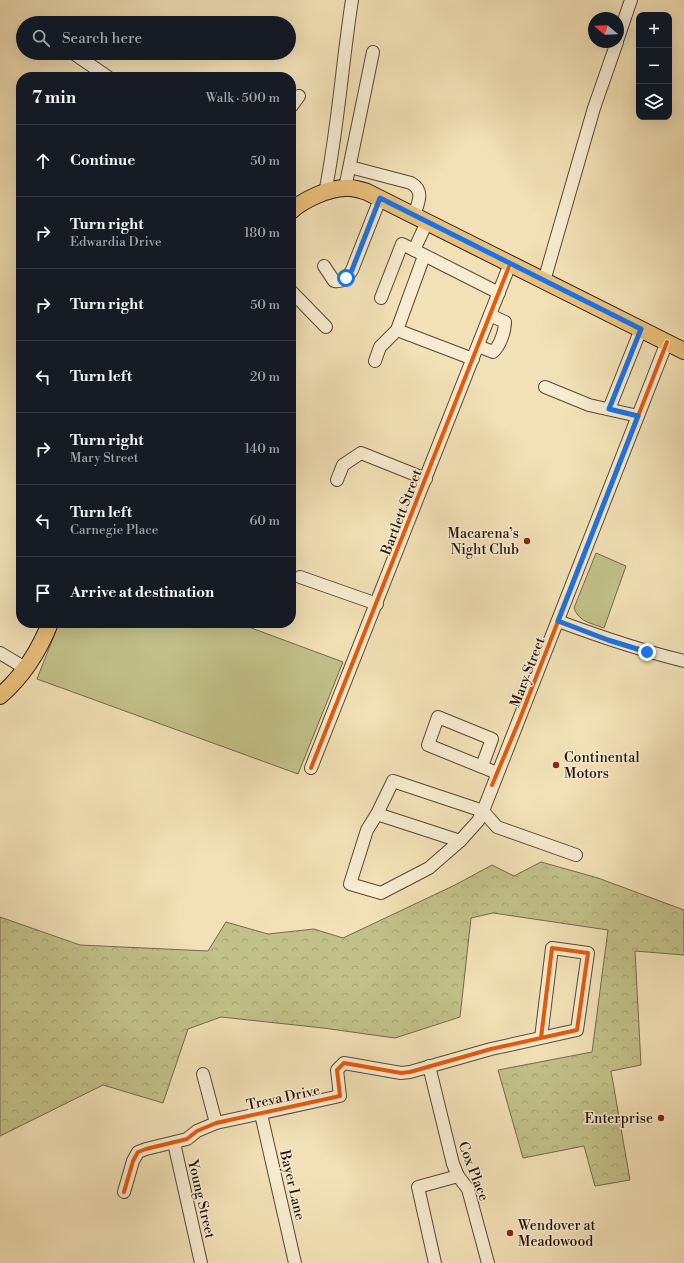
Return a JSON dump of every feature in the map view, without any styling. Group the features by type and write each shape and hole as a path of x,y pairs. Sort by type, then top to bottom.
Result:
{"main road":[{"path":"296,205 324,193 346,188 367,192 684,351"},
{"path":"0,696 36,654 48,628"}],"street":[{"path":"324,193 330,170 342,66 352,0"},
{"path":"624,20 631,0"},
{"path":"544,281 594,108 615,48"},
{"path":"346,188 373,52"},
{"path":"83,60 101,72"},
{"path":"296,100 299,96"},
{"path":"350,167 416,186 419,190 419,253 397,330 380,347 375,361"},
{"path":"324,266 334,281 340,282 346,278 352,270 380,198"},
{"path":"381,298 402,244 499,292"},
{"name":"Bartlett Street","path":"311,768 510,264"},
{"path":"296,296 326,327"},
{"path":"478,346 493,352 496,349 505,327 505,322 490,315"},
{"path":"609,409 641,329"},
{"path":"397,330 473,359"},
{"name":"Mary Street","path":"377,814 367,830 350,884 381,893 429,868 460,841 478,821 667,342"},
{"path":"545,387 589,405 638,416"},
{"path":"338,480 342,465 361,453 426,479"},
{"path":"300,577 377,604"},
{"path":"558,621 608,640 684,661"},
{"path":"0,653 25,668"},
{"path":"482,766 492,738 438,717 428,745 497,773"},
{"path":"460,841 377,814 393,782 483,811 497,827 576,855"},
{"name":"Treva Drive","path":"124,1192 133,1161 138,1152 187,1138 197,1131 216,1123 340,1096 337,1070 344,1063 401,1073 410,1072 491,1049 541,1038 577,1030 588,953 552,948 541,1038"},
{"name":"Cox Place","path":"429,1066 453,1164 458,1176 468,1189 488,1263"},
{"path":"203,1074 216,1123"},
{"name":"Bayer Lane","path":"261,1114 295,1263"},
{"name":"Young Street","path":"174,1142 201,1263"},
{"path":"435,1263 418,1186 458,1176"}],"green space":[{"path":"596,553 626,566 604,628 582,619 576,613 574,608"},
{"path":"57,628 251,628 343,662 298,774 37,679"},
{"path":"541,862 598,878 684,910 684,955 635,951 641,1065 611,1071 630,1180 595,1186 584,1146 523,1158 498,1070 592,1052 608,930 493,913 471,918 460,1017 395,1038 323,1028 221,1017 188,1029 163,1103 103,1085 0,1136 0,917 80,945 208,951 226,922 268,934 314,929 343,938 455,885 492,865 514,876"}],"cycle path":[{"path":"311,768 510,264"},
{"path":"492,785 519,721 667,342"},
{"path":"124,1192 133,1161 138,1152 187,1139 197,1131 216,1123 340,1096 337,1070 344,1063 401,1073 410,1072 491,1049 577,1030 588,953 552,948 541,1038"}],"place":[{"name":"Macarena’s Night Club","path":"527,541"},
{"name":"Continental Motors","path":"556,765"},
{"name":"Enterprise","path":"661,1118"},
{"name":"Wendover at Meadowood","path":"510,1233"}],"route":[{"path":"346,278 352,270 380,198 641,329 609,409 638,416 558,621 608,640 647,652"}]}
